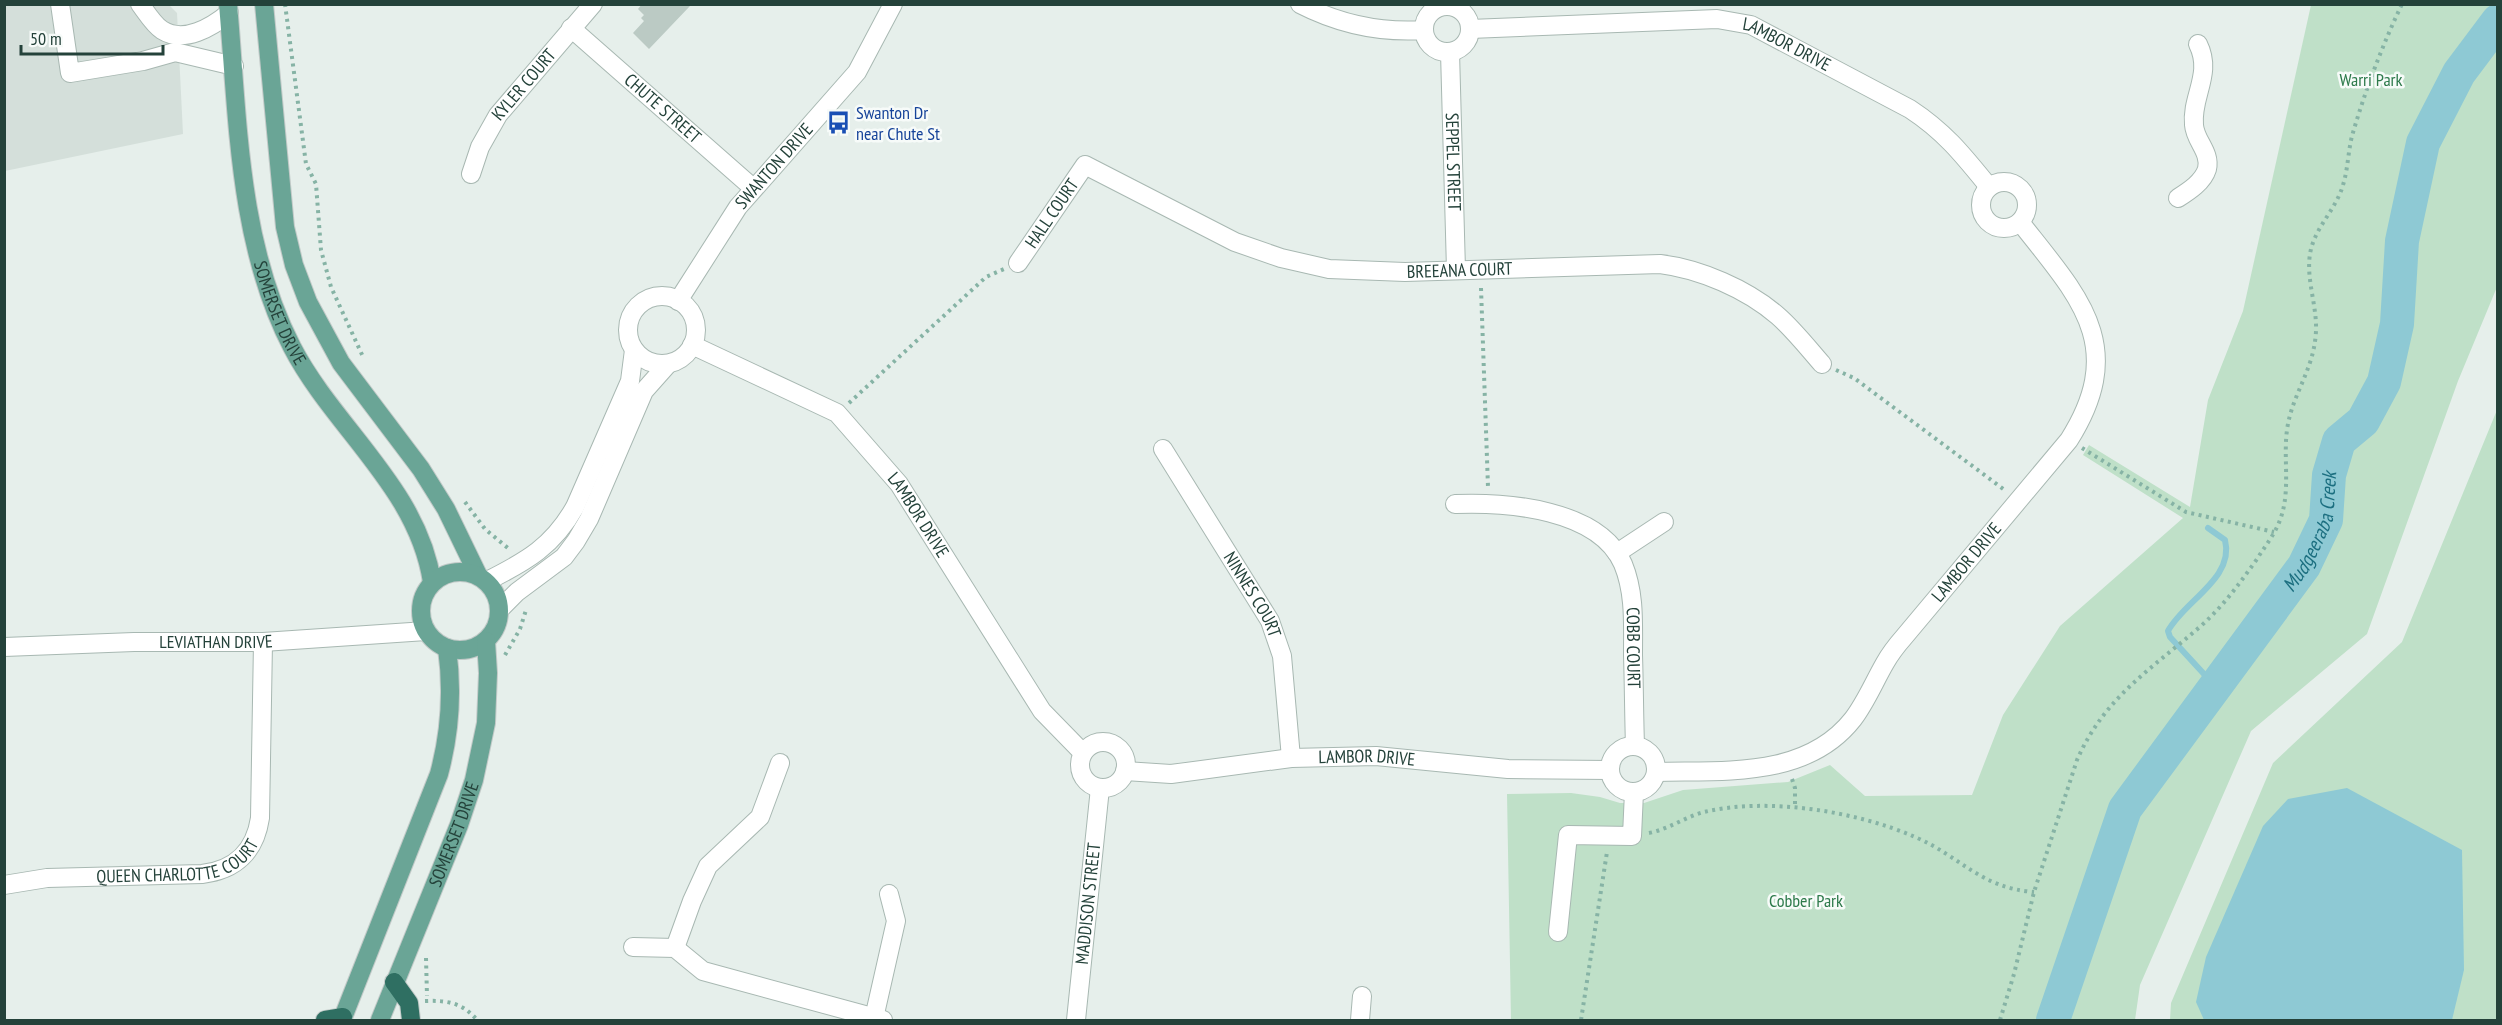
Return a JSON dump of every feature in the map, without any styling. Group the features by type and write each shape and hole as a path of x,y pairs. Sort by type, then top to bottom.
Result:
{"highway":[{"path":"394,982 410,1012"}],"main road":[{"name":"SOMERSET DRIVE","path":"264,4 284,216 294,266 308,302 342,363 421,469 446,509 483,578 496,593 500,609"},
{"name":"SOMERSET DRIVE","path":"228,9 244,178 261,266 275,311 292,348 394,489 418,528 429,559 432,582"},
{"path":"483,578 466,572 452,572 432,582 421,603 421,615 426,631 435,642 447,648 468,650 486,641 499,622 500,609"},
{"name":"SOMERSET DRIVE","path":"380,1020 459,825 474,780 486,723 488,673 486,641"},
{"name":"SOMERSET DRIVE","path":"336,1019 430,804 439,774 446,742 452,681 447,648"}],"street":[{"path":"60,4 70,73 143,61 175,52 234,66"},
{"path":"140,4 162,30 183,36 204,30 228,9"},
{"name":"KYLER COURT","path":"471,174 480,147 498,115 593,4"},
{"name":"SWANTON DRIVE","path":"678,301 722,230 753,188 856,72 893,4"},
{"path":"1300,4 1353,26 1391,31 1424,30"},
{"path":"1447,6 1461,11 1469,22 1470,29 1465,44 1450,52 1433,48 1428,43 1424,30 1428,16 1440,7 1447,6"},
{"name":"LAMBOR DRIVE","path":"1470,29 1717,19 1751,26 1910,109 1931,123 1949,138 1989,187"},
{"name":"CHUTE STREET","path":"571,28 753,188"},
{"path":"2178,198 2200,180 2206,171 2208,161 2194,126 2204,67 2203,55 2198,44"},
{"name":"SEPPEL STREET","path":"1450,52 1456,270"},
{"name":"BREEANA COURT","path":"1085,165 1202,226 1244,245 1281,258 1329,269 1353,271 1456,270 1660,264 1696,270 1761,303 1778,315 1822,364"},
{"name":"HALL COURT","path":"1018,263 1085,165"},
{"path":"1999,182 2008,182 2020,188 2026,195 2028,205 2020,222 2009,228 2001,228 1986,220 1981,209 1981,201 1989,187 1999,182"},
{"name":"LAMBOR DRIVE","path":"1656,772 1744,770 1786,763 1810,753 1833,738 1851,721 1864,704 1886,660 1904,637 2069,440 2083,418 2092,392 2096,367 2095,343 2079,300 2020,222"},
{"path":"500,609 517,592 564,557 576,541 589,519 644,392 668,364 682,357 692,345 696,333 694,320 688,309 668,297 656,297 645,300 630,317 629,339 634,350 649,362 668,364"},
{"name":"LAMBOR DRIVE","path":"692,345 837,413 899,484 1042,711 1083,753"},
{"path":"483,578 519,566 545,548 565,525 630,381 634,350"},
{"name":"NINNES COURT","path":"1163,449 1270,621 1282,656 1291,758"},
{"name":"COBB COURT","path":"1455,504 1482,502 1561,515 1610,543 1627,574 1633,607 1635,746"},
{"path":"1617,553 1664,522"},
{"name":"LEVIATHAN DRIVE","path":"4,647 134,642 263,642 426,631"},
{"name":"QUEEN CHARLOTTE COURT","path":"4,885 47,878 209,873 228,868 238,862 253,844 260,818 263,642"},
{"path":"1108,742 1120,750 1126,763 1125,771 1116,784 1100,788 1092,785 1080,771 1083,753 1094,744 1108,742"},
{"path":"1635,746 1651,754 1656,772 1649,786 1634,792 1627,791 1615,783 1610,770 1614,756 1627,747 1635,746"},
{"name":"LAMBOR DRIVE","path":"1125,771 1171,774 1291,758 1376,756 1508,769 1610,770"},
{"path":"675,948 708,866 760,817 780,763"},
{"name":"MADDISON STREET","path":"1076,1020 1100,788"},
{"path":"1558,932 1568,835 1632,836 1634,792"},
{"path":"633,947 675,948 704,971 878,1019 896,921 890,894"},
{"path":"1360,1020 1362,996"}],"path":[{"path":"2000,1020 2034,892 2085,741 2131,684 2215,612 2238,586 2274,532 2284,509 2287,431 2291,408 2310,368 2314,350 2316,320 2309,268 2313,242 2343,185 2351,139 2364,97 2402,4"},
{"path":"837,413 986,278 1018,263"},
{"path":"1481,269 1489,484 1482,502"},
{"path":"1822,364 1854,378 2018,500"},
{"path":"2069,440 2186,512 2274,532"},
{"path":"1786,763 1795,788 1795,808"},
{"path":"1632,836 1655,832 1703,812 1731,807 1761,805 1795,808 1863,820 1915,837 1990,882 2013,890 2034,892"},
{"path":"1581,1020 1609,836"},
{"path":"410,1012 450,1002 462,1006 477,1020"}],"shaded area":[{"path":"4,5 169,5 177,13 183,134 5,171"}],"green space":[{"name":"Cobber Park","path":"2311,5 2497,5 2497,287 2458,381 2367,634 2251,731 2140,985 2135,1020 1511,1020 1507,794 1571,793 1600,797 1620,803 1644,803 1683,790 1788,782 1830,765 1865,796 1972,795 2003,715 2060,626 2183,518 2083,455 2089,445 2190,507 2208,400 2243,311"},
{"path":"2497,410 2497,1020 2170,1020 2171,1003 2273,763 2402,642"}],"water":[{"path":"2347,788 2462,850 2464,970 2452,1020 2204,1020 2196,1002 2206,957 2263,826 2288,799"}],"building":[{"path":"642,4 689,4 690,6 649,49 633,33 644,21 641,18 644,15 638,9"}],"waterway":[{"name":"Mudgeeraba Creek","path":"2053,1020 2125,809 2304,566 2326,520 2329,475 2339,441 2363,421 2384,382 2397,324 2402,241 2423,143 2459,73 2498,21"},
{"path":"2208,528 2225,540 2226,554 2223,566 2216,578 2175,620 2168,631 2170,637 2215,686"}],"place":[{"name":"Swanton Dr near Chute St","path":"838,123"}],"park label":[{"name":"Warri Park","path":"2371,80"}]}
